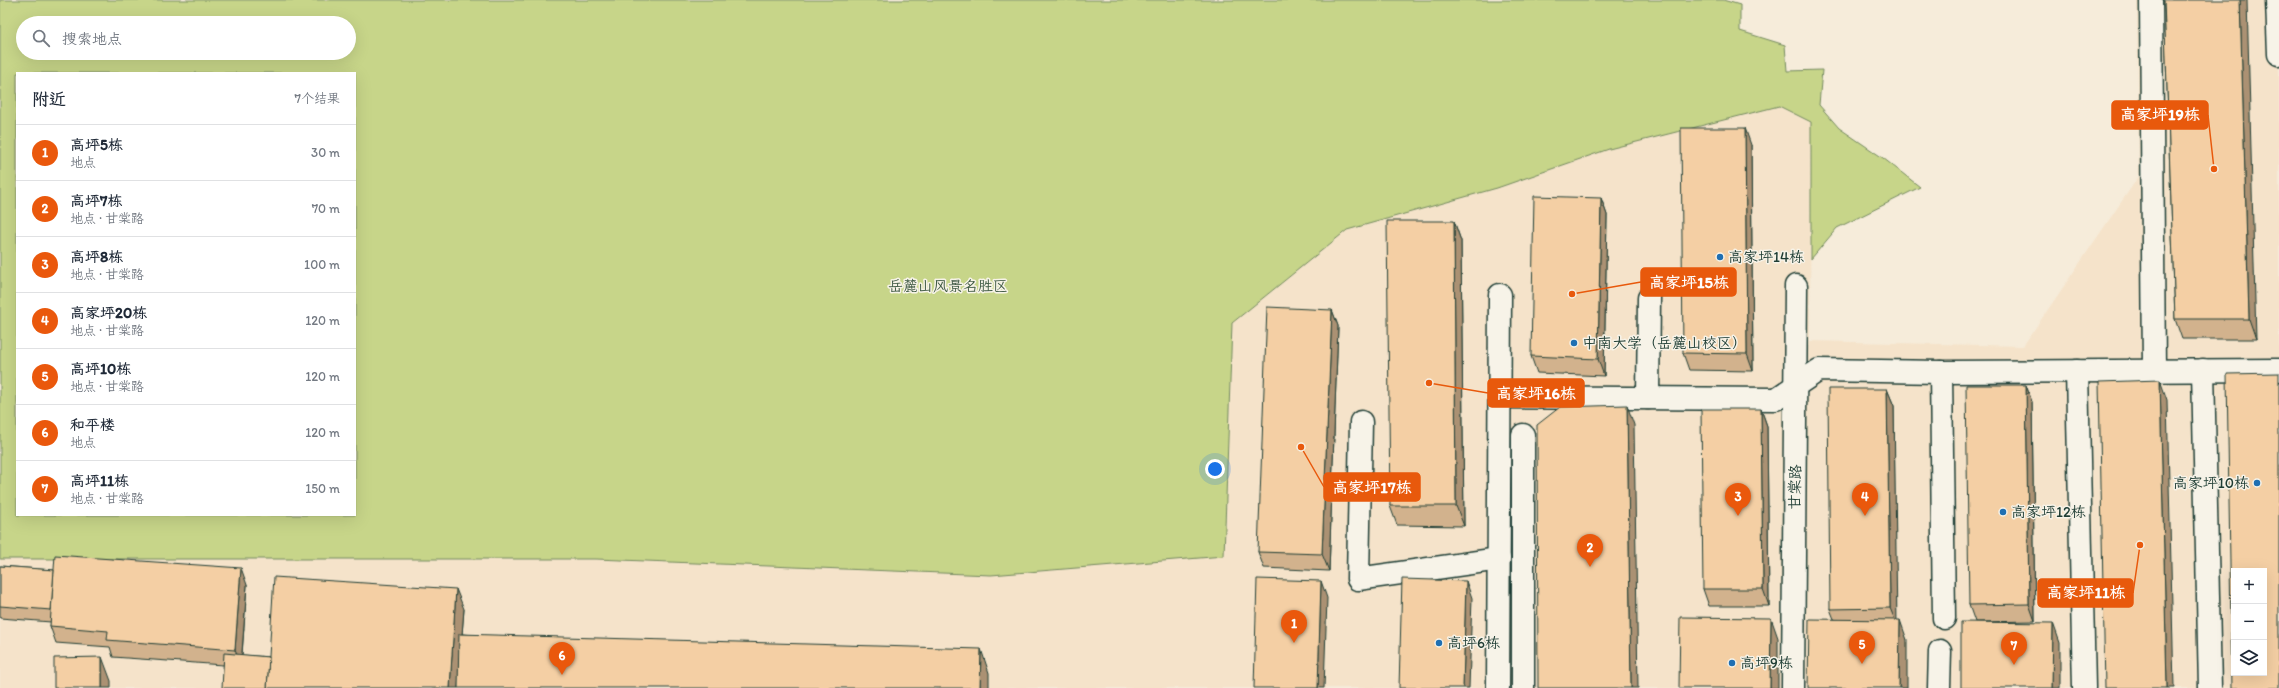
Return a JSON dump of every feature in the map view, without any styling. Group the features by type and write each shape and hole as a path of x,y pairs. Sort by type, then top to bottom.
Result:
{"street":[{"path":"2151,0 2154,370"},
{"path":"2277,0 2279,54"},
{"name":"甘棠路","path":"1793,688 1796,286"},
{"path":"1498,688 1500,295"},
{"path":"1648,398 1649,298"},
{"path":"1500,397 1776,399 1796,384 1819,370 1941,372 2279,370"},
{"path":"2203,370 2210,688"},
{"path":"2077,371 2084,688"},
{"path":"1941,372 1944,618"},
{"path":"1361,422 1358,579 1499,559"},
{"path":"1523,435 1523,688"},
{"path":"1939,688 1940,651"}],"shaded area":[{"name":"中南大学（岳麓山校区）","path":"2137,0 2279,0 2279,688 0,688 0,559 596,559 991,575 1224,555 1232,323 1347,230 1497,188 1609,149 1779,106 1811,122 1810,341 2023,346 2139,176"}],"green space":[{"name":"岳麓山风景名胜区","path":"0,0 1723,0 1740,5 1740,31 1785,45 1787,71 1822,70 1819,105 1839,128 1883,158 1920,187 1837,228 1811,259 1811,122 1779,106 1609,149 1497,188 1347,230 1232,323 1224,556 991,575 596,559 0,559"}],"building":[{"path":"2164,0 2240,0 2249,319 2175,319"},
{"name":"高家坪14栋","path":"1681,128 1745,128 1747,354 1683,353"},
{"path":"1534,196 1601,198 1598,359 1531,356"},
{"path":"1387,221 1454,221 1456,506 1390,506"},
{"path":"1267,307 1332,310 1322,554 1258,552"},
{"name":"高家坪10栋","path":"2279,373 2279,688 2232,688 2232,676 2267,676 2267,568 2231,568 2231,625 2227,374"},
{"path":"2160,380 2167,688 2105,688 2099,382"},
{"name":"高家坪12栋","path":"1966,385 2026,385 2029,604 1969,605"},
{"path":"1828,389 1887,389 1890,608 1830,609"},
{"path":"1627,405 1631,688 1538,688 1537,425 1560,407"},
{"path":"1701,409 1761,409 1763,589 1703,589"},
{"path":"55,555 241,568 235,650 107,640 108,631 50,626"},
{"path":"0,566 54,570 51,610 0,606"},
{"path":"274,577 456,589 450,688 267,688"},
{"path":"1257,579 1321,581 1318,688 1254,688"},
{"name":"高坪6栋","path":"1402,579 1466,581 1463,688 1399,688"},
{"name":"高坪9栋","path":"1680,617 1771,618 1770,688 1679,688"},
{"path":"1809,619 1900,620 1899,688 1808,688"},
{"path":"1961,622 2053,623 2052,688 1961,688"},
{"path":"459,634 981,649 980,688 458,688"},
{"path":"224,653 269,657 267,688 222,688"},
{"path":"102,657 102,688 54,688 54,658"}],"place":[{"name":"高家坪19栋","path":"2214,169"},
{"name":"高家坪14栋","path":"1720,257"},
{"name":"高家坪15栋","path":"1572,294"},
{"name":"中南大学（岳麓山校区）","path":"1574,343"},
{"name":"高家坪16栋","path":"1429,383"},
{"name":"高家坪17栋","path":"1301,447"},
{"name":"高家坪10栋","path":"2257,483"},
{"name":"高家坪12栋","path":"2003,512"},
{"name":"高坪8栋","path":"1738,516"},
{"name":"高家坪20栋","path":"1865,516"},
{"name":"高家坪11栋","path":"2140,545"},
{"name":"高坪7栋","path":"1590,567"},
{"name":"高坪5栋","path":"1294,643"},
{"name":"高坪6栋","path":"1439,643"},
{"name":"高坪9栋","path":"1732,663"},
{"name":"高坪10栋","path":"1862,664"},
{"name":"高坪11栋","path":"2014,665"},
{"name":"和平楼","path":"562,675"}]}
